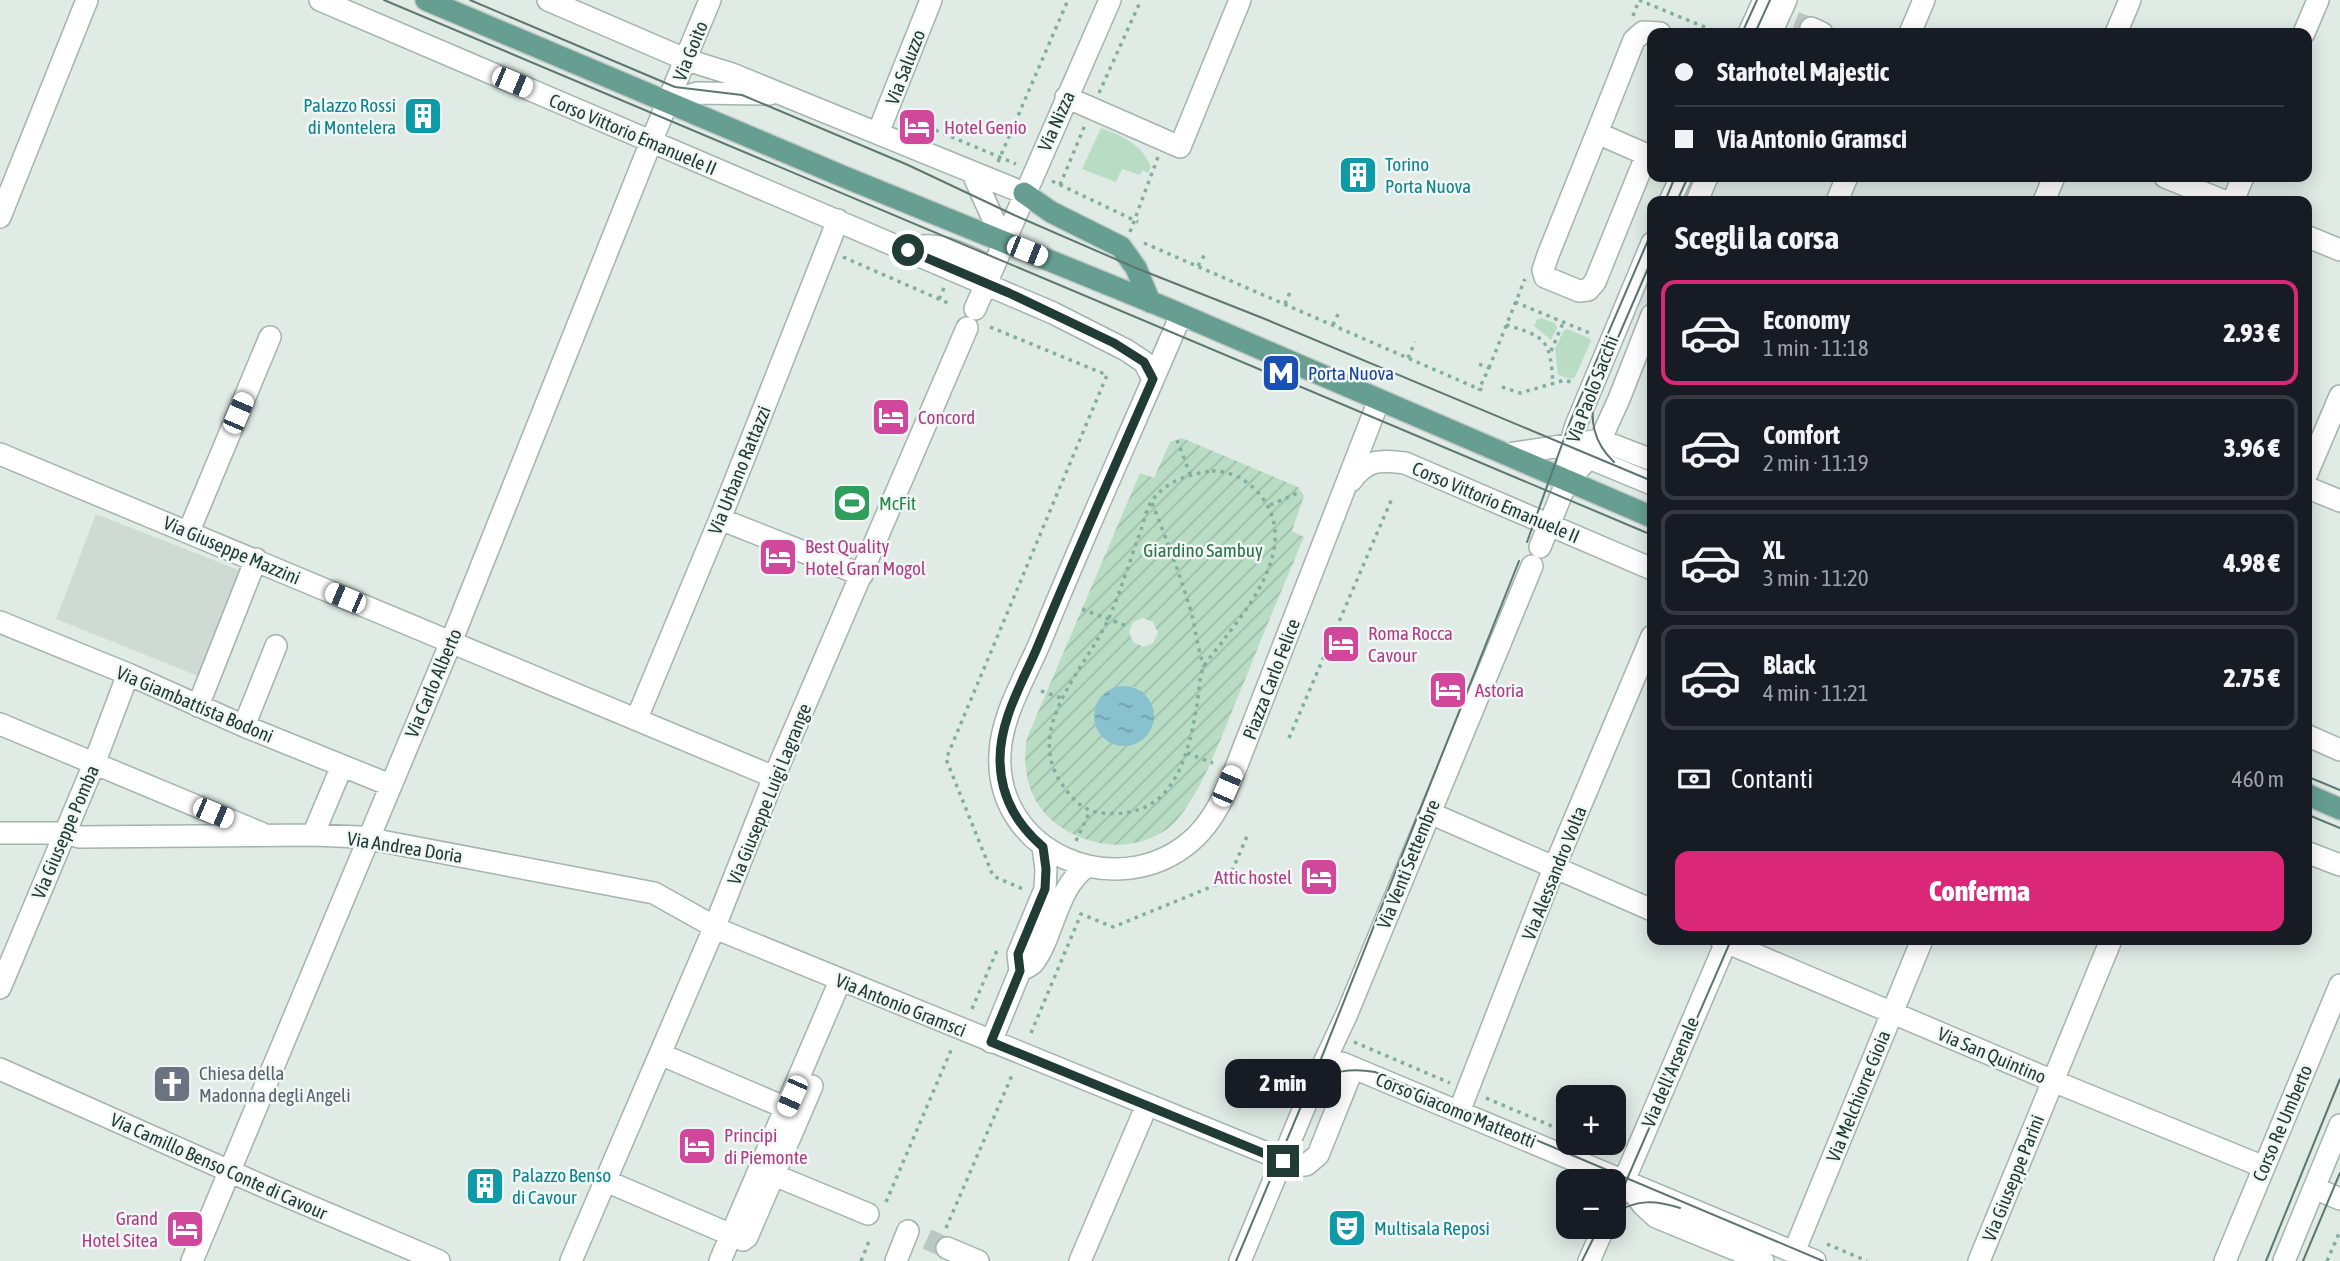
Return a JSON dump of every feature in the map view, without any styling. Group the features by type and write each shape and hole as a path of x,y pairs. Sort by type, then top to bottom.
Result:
{"main road":[{"path":"426,0 1190,318 1647,515"},
{"path":"1024,193 1051,212 1121,247 1136,268 1150,302"},
{"path":"2312,797 2340,809"}],"street":[{"path":"0,217 87,0"},
{"name":"Corso Vittorio Emanuele II","path":"320,0 908,250 924,245 937,245 1114,343 1144,362 1153,379"},
{"path":"548,0 687,60 732,74 1024,193"},
{"name":"Via Goito","path":"669,102 710,0"},
{"name":"Via Saluzzo","path":"878,134 931,0"},
{"name":"Via Nizza","path":"1003,242 1110,0"},
{"path":"1066,97 1180,147 1240,0"},
{"path":"1751,28 1764,0"},
{"path":"1912,28 1924,0"},
{"path":"2118,28 2130,0"},
{"path":"2306,28 2318,0"},
{"path":"1647,32 1643,32 1634,40 1548,255 1543,270 1545,277 1579,291 1588,290 1595,282 1647,162"},
{"path":"669,102 697,93 779,94"},
{"name":"Via Carlo Alberto","path":"192,1261 451,642 669,102"},
{"path":"1597,133 1647,154"},
{"path":"972,172 1003,242"},
{"path":"2177,182 2212,196"},
{"name":"Via Urbano Rattazzi","path":"637,718 720,519 838,220"},
{"path":"2312,238 2340,250"},
{"name":"Via Giuseppe Luigi Lagrange","path":"571,1261 1003,242"},
{"name":"Via Paolo Sacchi","path":"1567,481 1569,446 1647,255"},
{"name":"Piazza Carlo Felice","path":"1190,318 1182,319 1177,324 1057,599 1003,731 1000,758 1005,794 1021,825 1043,847 1078,863 1117,869 1146,864 1184,847 1208,823 1244,747 1379,400"},
{"name":"Via Paolo Sacchi","path":"1567,481 1595,449 1619,399 1647,329"},
{"path":"189,531 270,337"},
{"path":"2312,461 2340,396"},
{"path":"1508,454 1569,446 1647,459"},
{"path":"1595,449 1614,468 1647,482"},
{"name":"Via Giuseppe Mazzini","path":"0,454 774,777"},
{"name":"Corso Vittorio Emanuele II","path":"1345,488 1359,469 1367,464 1405,463 1647,567"},
{"path":"1567,481 1614,468"},
{"name":"Via Venti Settembre","path":"1240,1261 1567,481"},
{"path":"2312,489 2340,501"},
{"path":"720,519 862,575"},
{"path":"198,706 256,559"},
{"name":"Via Giambattista Bodoni","path":"0,622 390,785"},
{"path":"244,726 276,646"},
{"name":"Via Alessandro Volta","path":"1459,1112 1554,868 1647,647"},
{"name":"Via Giuseppe Pomba","path":"0,988 94,764 128,674"},
{"path":"0,724 269,837"},
{"path":"2312,738 2340,750"},
{"path":"313,835 342,766"},
{"path":"1430,813 1647,909"},
{"name":"Via Andrea Doria","path":"0,833 65,833 79,837 313,835 367,838 654,893 715,926"},
{"path":"991,1042 1020,971 1018,954 1045,889 1043,847"},
{"path":"2312,854 2340,865"},
{"path":"1020,971 1033,964 1067,890 1082,870 1078,863"},
{"name":"Via Antonio Gramsci","path":"715,926 847,983 1283,1161"},
{"name":"Via dell'Arsenale","path":"1626,1174 1723,945"},
{"name":"Via San Quintino","path":"1737,945 2053,1081 2264,1167"},
{"name":"Via Melchiorre Gioia","path":"1794,1252 1920,945"},
{"name":"Via Giuseppe Parini","path":"1979,1261 2109,945"},
{"path":"736,1261 738,1238 847,983"},
{"name":"Corso Re Umberto","path":"2225,1261 2340,985"},
{"path":"660,1054 793,1111"},
{"name":"Corso Giacomo Matteotti","path":"1327,1057 1599,1169"},
{"path":"1283,1161 1306,1165 1316,1158 1353,1068"},
{"name":"Via Camillo Benso Conte di Cavour","path":"0,1069 439,1261"},
{"path":"1080,1261 1147,1105"},
{"path":"720,1261 738,1238 774,1175 793,1111"},
{"path":"2284,1261 2340,1125"},
{"path":"774,1175 877,1208"},
{"name":"Corso Giacomo Matteotti","path":"1626,1180 1815,1261"},
{"path":"606,1181 738,1238"},
{"path":"1626,1182 1643,1205 1656,1217 1763,1261"},
{"path":"2314,1188 2340,1199"},
{"path":"896,1261 908,1231"},
{"path":"947,1238 978,1261"},
{"path":"1589,1261 1599,1239"},
{"path":"1769,1261 1794,1252"}],"path":[{"path":"1001,157 1068,0"},
{"path":"1639,0 1707,28"},
{"path":"899,115 1010,161"},
{"path":"1128,237 1163,140"},
{"path":"1060,185 1138,222"},
{"path":"1140,242 1487,391"},
{"path":"1198,266 1205,254"},
{"path":"838,255 948,303"},
{"path":"939,299 946,282"},
{"path":"1285,304 1291,290"},
{"path":"1515,302 1598,336"},
{"path":"1333,325 1340,310"},
{"path":"1550,353 1564,322"},
{"path":"1506,325 1532,333 1548,346 1553,384"},
{"path":"1408,358 1415,342"},
{"path":"1479,364 1489,368 1479,388"},
{"path":"1502,387 1520,393 1565,380 1578,384"},
{"path":"1177,440 1190,475"},
{"path":"1151,501 1187,599 1204,667 1187,753 1171,788 1161,799 1132,811 1103,814 1082,806 1058,779 1048,752 1050,732 1061,698 1087,659 1108,619 1151,501 1177,479 1212,471 1231,473 1249,484 1269,505 1275,532 1272,560 1250,606 1204,667"},
{"path":"1269,505 1300,492"},
{"path":"1289,738 1393,496"},
{"path":"1082,609 1129,627"},
{"path":"1041,691 1061,698"},
{"path":"1187,753 1213,763"},
{"path":"1078,863 1090,811"},
{"path":"1031,1033 1081,914 1113,927 1228,880 1248,834"},
{"path":"1350,1040 1556,1128"},
{"path":"877,1208 953,1048"},
{"path":"947,1238 1013,1073"},
{"path":"2327,1261 2340,1231"},
{"path":"861,1261 870,1239"}],"shaded area":[{"path":"96,514 241,571 198,676 56,619"}],"green space":[{"path":"1101,128 1137,147 1151,167 1148,173 1142,170 1140,175 1122,169 1116,182 1082,169"},
{"path":"1541,318 1555,323 1557,328 1551,340 1534,326"},
{"path":"1567,329 1591,341 1575,377 1571,379 1558,375 1555,349"},
{"name":"Giardino Sambuy","path":"1182,438 1298,487 1304,496 1292,531 1304,537 1221,738 1190,802 1178,819 1153,837 1126,844 1099,843 1061,827 1050,819 1035,799 1025,764 1027,738 1140,473 1154,478 1170,442","holes":["1143,618 1153,622 1158,633 1153,643 1144,647 1133,642 1129,632 1133,622","1126,686 1136,688 1113,744 1098,727 1096,709 1105,694"]}],"water":[{"path":"1124,686 1141,691 1149,699 1154,716 1149,733 1141,741 1124,746 1107,741 1099,733 1094,716 1099,699 1107,691"}],"tunnel":[{"path":"1795,22 1811,28"},
{"path":"927,1239 947,1248"}],"tram line":[{"path":"384,0 1647,533"},
{"path":"470,0 675,87 742,95 908,165 1136,268 1647,479"},
{"path":"1744,28 1757,0"},
{"path":"1757,28 1770,0"},
{"path":"1667,196 1673,182"},
{"path":"1679,196 1686,182"},
{"path":"1527,542 1570,422 1647,243"},
{"path":"1614,462 1597,439 1592,413 1594,393 1647,271"},
{"path":"1236,1261 1323,1054 1519,561"},
{"path":"2312,778 2340,790"},
{"path":"2312,816 2340,828"},
{"path":"1626,1181 1729,945"},
{"path":"1311,1088 1325,1077 1341,1071 1375,1072 1823,1261"},
{"path":"2266,1261 2340,1079"},
{"path":"2303,1261 2340,1173"},
{"path":"1626,1208 1646,1202 1680,1208"},
{"path":"1582,1261 1593,1239"}],"place":[{"name":"Palazzo Rossi di Montelera","path":"423,116"},
{"name":"Hotel Genio","path":"917,127"},
{"name":"Torino Porta Nuova","path":"1358,175"},
{"name":"Porta Nuova","path":"1281,373"},
{"name":"Concord","path":"891,417"},
{"name":"McFit","path":"852,503"},
{"name":"Best Quality Hotel Gran Mogol","path":"778,557"},
{"name":"Roma Rocca Cavour","path":"1341,644"},
{"name":"Astoria","path":"1448,690"},
{"name":"Attic hostel","path":"1319,877"},
{"name":"Chiesa della Madonna degli Angeli","path":"172,1084"},
{"name":"Principi di Piemonte","path":"697,1146"},
{"name":"Palazzo Benso di Cavour","path":"485,1186"},
{"name":"Multisala Reposi","path":"1347,1228"},
{"name":"Grand Hotel Sitea","path":"185,1229"}],"route":[{"path":"908,250 1009,293 1114,343 1144,362 1153,379 1003,731 1000,770 1005,794 1021,825 1043,847 1046,869 1045,889 1018,954 1020,971 991,1042 1283,1161"}]}
